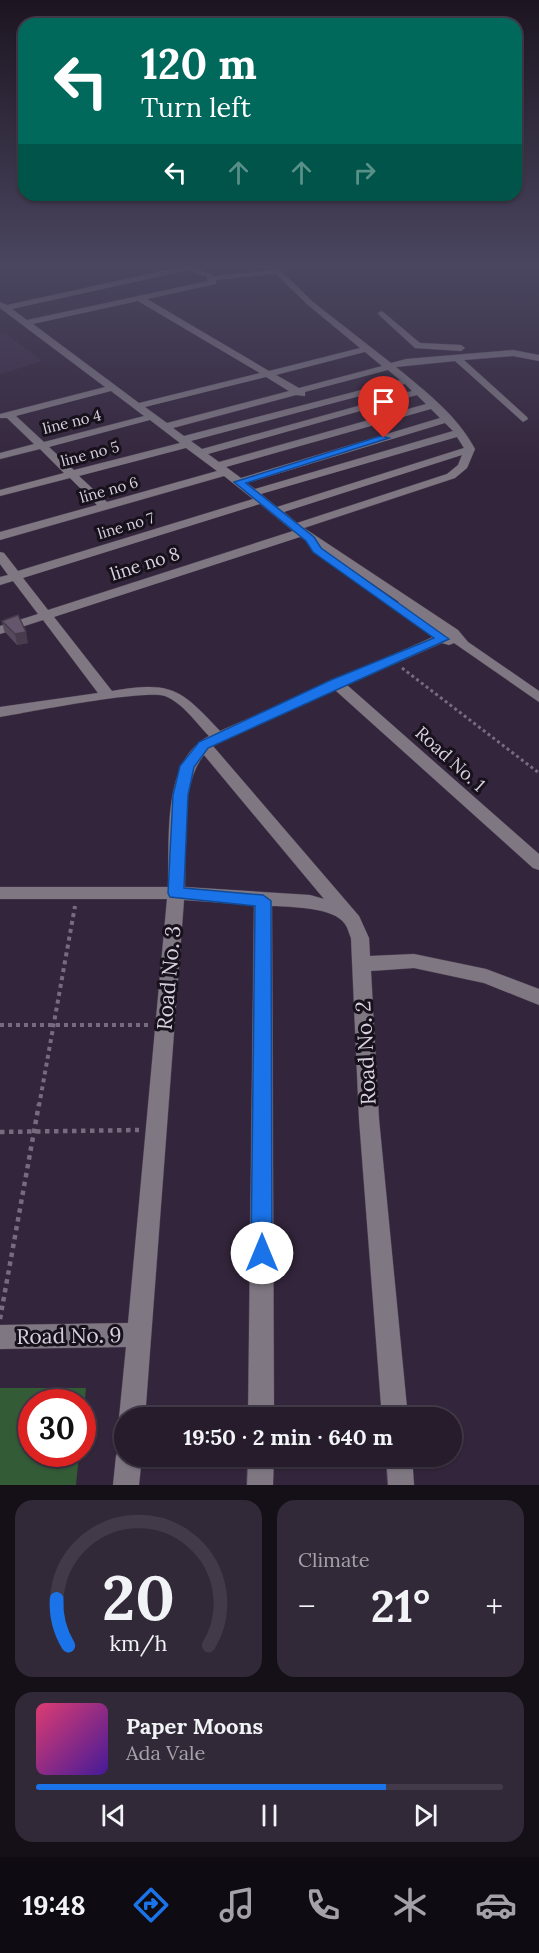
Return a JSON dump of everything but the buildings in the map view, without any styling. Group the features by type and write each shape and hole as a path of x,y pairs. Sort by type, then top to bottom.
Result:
{"street":[{"path":"43,335 257,496 302,533 316,550 539,698"},
{"path":"204,335 319,404"},
{"path":"276,511 470,449 459,433 433,405 407,381 349,335"},
{"path":"406,335 418,346 485,348 499,354"},
{"path":"139,406 366,349"},
{"path":"165,427 406,362 499,354 524,354 539,358"},
{"path":"524,354 539,367"},
{"path":"457,358 524,419"},
{"name":"line no 5","path":"0,493 407,381"},
{"path":"4,416 111,388"},
{"path":"201,453 419,392"},
{"name":"line no 6","path":"0,536 433,405"},
{"path":"4,416 41,445 105,506"},
{"name":"line no 4","path":"0,456 151,417"},
{"path":"239,482 447,419"},
{"name":"line no 7","path":"0,581 257,496 459,433"},
{"name":"line no 8","path":"0,630 302,533 451,476 463,466 470,449"},
{"path":"0,556 108,696"},
{"name":"Road No. 3","path":"133,1407 176,893 180,795 187,766 211,741 336,683 392,660 453,639"},
{"name":"Road No. 1","path":"336,683 539,864"},
{"name":"Road No. 2","path":"0,712 156,689 171,692 183,700 211,741 353,921 360,938 369,1119 394,1407"},
{"path":"0,893 176,893 263,901 310,902 335,908 353,921"},
{"path":"261,1407 263,901"},
{"path":"362,964 414,961 486,976 539,997"},
{"name":"Road No. 9","path":"0,1337 139,1335"},
{"path":"126,1485 128,1467"},
{"path":"260,1485 261,1467"},
{"path":"400,1467 401,1485"}],"path":[{"path":"392,660 539,773"},
{"path":"0,1320 77,893"},
{"path":"0,1025 165,1025"},
{"path":"0,1132 156,1130"}],"shaded area":[{"path":"0,335 8,335 42,361 0,374"}],"green space":[{"path":"0,1388 86,1388 18,1389 18,1467 78,1467 76,1485 0,1485"}],"route":[{"path":"262,1253 263,901 176,893 180,795 187,766 204,745 336,683 443,639 316,550 310,539 239,482 384,438"}]}
